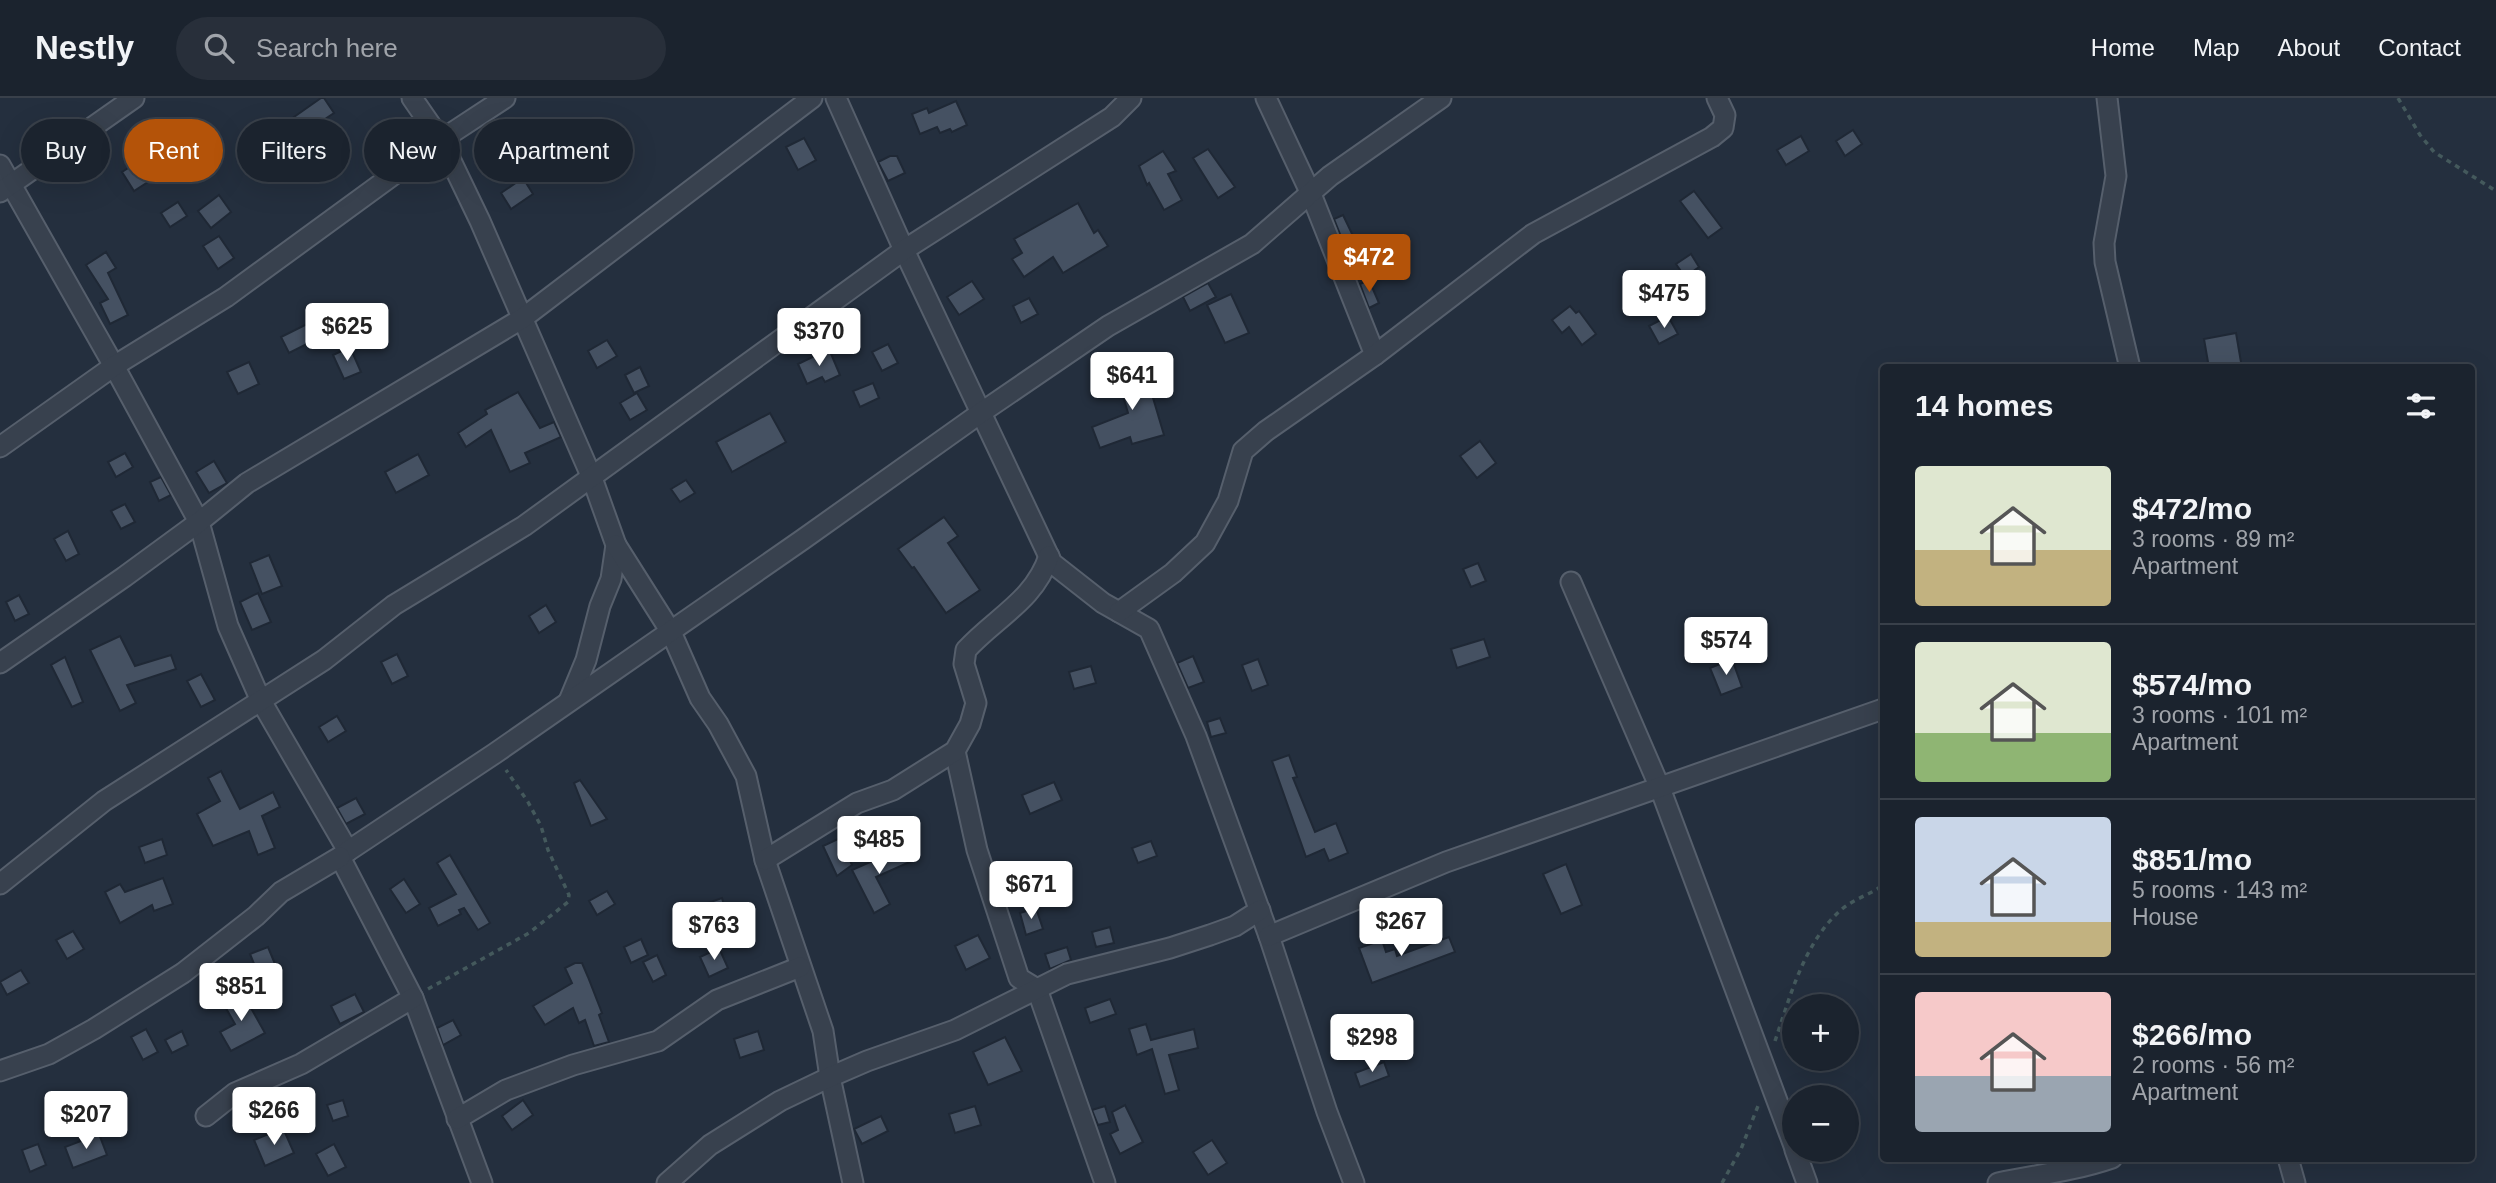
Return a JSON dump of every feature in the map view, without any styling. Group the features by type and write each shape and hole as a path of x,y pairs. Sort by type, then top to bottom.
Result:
{"street":[{"path":"6,188 134,98"},
{"path":"412,98 426,119"},
{"path":"460,128 505,98"},
{"path":"0,663 199,522 247,483 523,318 812,98"},
{"path":"836,98 904,250 1052,563 1083,589 1149,629 1196,736 1260,910 1327,1112 1354,1183"},
{"path":"0,884 104,801 324,660 394,605 524,526 904,250 1112,117 1131,98"},
{"path":"1266,98 1311,194 1375,355"},
{"path":"0,1071 49,1054 183,973 256,916 281,892 344,854 494,754 1108,326 1252,244 1331,176 1441,98"},
{"path":"1119,612 1173,573 1205,542 1228,501 1243,451 1266,431 1375,355 1533,234 1712,137 1723,128 1725,116 1717,98"},
{"path":"2107,98 2116,176 2104,243 2105,262 2129,364"},
{"path":"0,165 6,188 114,366 199,522 228,626 261,701 344,854 414,998 482,1183"},
{"path":"460,181 592,478 616,545 671,632 700,698 719,724 746,776 765,860 823,1031 853,1183"},
{"path":"0,447 114,366 226,297 383,182"},
{"path":"569,701 586,660 600,606 611,579 616,545"},
{"path":"765,860 857,803 893,790 955,751 970,724 976,703 964,664 966,650 1032,590 1049,556"},
{"path":"1571,582 1660,788 1782,1115"},
{"path":"1269,936 1447,862 1880,710"},
{"path":"955,751 977,850 1019,978 1037,989 1105,1183"},
{"path":"667,1183 710,1144 780,1101 830,1077 955,1030 1067,974 1210,935 1235,926 1260,910"},
{"path":"457,1119 517,1086 573,1065 658,1041 717,1000 800,967"},
{"path":"206,1116 235,1093 301,1064 414,998"},
{"path":"1799,1162 1807,1183"},
{"path":"1998,1183 2048,1165 2069,1171 2099,1162"},
{"path":"2289,1162 2295,1183"}],"path":[{"path":"2398,98 2420,135 2434,152 2496,191"},
{"path":"414,998 456,971 529,933 568,902 569,895 548,850 541,827 528,802 494,754"},
{"path":"1722,1183 1741,1149 1764,1087 1792,988 1820,935 1842,909 1880,887"}],"building":[{"path":"321,98 324,98 334,113 325,119 294,117"},
{"path":"956,101 967,125 952,132 950,129 940,133 937,127 920,134 912,114 927,108 929,113"},
{"path":"1853,130 1862,144 1845,156 1836,141"},
{"path":"1801,136 1809,151 1786,165 1777,150"},
{"path":"804,138 816,160 798,170 786,147"},
{"path":"1208,149 1235,187 1218,198 1193,158"},
{"path":"1163,151 1176,171 1168,174 1182,200 1164,210 1149,183 1147,185 1139,166"},
{"path":"890,156 897,156 905,173 888,181 878,162"},
{"path":"128,182 148,182 134,191"},
{"path":"517,182 526,182 533,194 511,209 501,193"},
{"path":"1694,191 1722,228 1708,238 1680,201"},
{"path":"219,195 231,212 211,228 198,211"},
{"path":"178,202 187,216 170,227 161,213"},
{"path":"1078,203 1094,233 1098,230 1108,246 1063,273 1053,257 1024,277 1012,259 1022,253 1014,239"},
{"path":"1343,215 1355,240 1344,244 1334,219"},
{"path":"219,236 234,258 218,269 203,246"},
{"path":"106,252 116,268 108,273 128,315 110,324 100,303 108,299 86,265"},
{"path":"1691,254 1699,267 1685,277 1676,264"},
{"path":"1369,280 1379,303 1369,308 1360,284"},
{"path":"972,281 984,299 959,315 947,297"},
{"path":"1208,283 1216,297 1190,311 1183,297"},
{"path":"1231,294 1249,333 1225,343 1207,305"},
{"path":"1029,298 1038,314 1021,323 1013,306"},
{"path":"1570,306 1576,313 1579,311 1596,334 1582,345 1569,327 1562,333 1552,320"},
{"path":"1668,316 1678,334 1659,344 1649,326"},
{"path":"307,324 315,340 289,353 281,337"},
{"path":"2236,333 2241,364 2208,364 2204,339"},
{"path":"607,340 617,356 597,368 588,351"},
{"path":"888,344 898,363 882,371 872,352"},
{"path":"350,347 361,372 344,379 333,355"},
{"path":"829,349 840,375 825,382 822,377 807,384 798,364"},
{"path":"249,362 259,384 238,394 227,372"},
{"path":"1143,364 1164,435 1132,444 1130,437 1100,448 1092,427 1128,413 1116,372"},
{"path":"640,367 649,386 634,393 625,375"},
{"path":"873,383 879,398 860,407 853,391"},
{"path":"518,392 540,428 554,422 561,437 525,453 530,463 510,472 491,430 466,447 458,433 487,414 485,410"},
{"path":"637,393 647,410 630,420 620,403"},
{"path":"770,413 786,442 732,472 716,442"},
{"path":"1480,441 1496,463 1477,478 1460,456"},
{"path":"125,453 133,467 116,477 108,462"},
{"path":"418,454 429,475 396,493 385,472"},
{"path":"214,461 227,483 209,493 196,472"},
{"path":"161,477 171,495 159,501 150,482"},
{"path":"686,480 695,493 680,502 671,489"},
{"path":"125,504 135,522 121,529 111,511"},
{"path":"944,517 958,536 948,543 980,590 946,613 898,549"},
{"path":"68,531 79,554 66,561 54,539"},
{"path":"269,555 282,586 262,594 250,563"},
{"path":"1478,563 1486,581 1471,587 1463,569"},
{"path":"258,593 271,622 252,630 240,602"},
{"path":"19,595 29,614 15,621 6,602"},
{"path":"546,605 556,622 539,633 529,616"},
{"path":"120,636 135,666 171,655 176,669 127,685 136,703 120,711 90,650"},
{"path":"1484,639 1490,657 1457,668 1451,649"},
{"path":"397,654 408,676 392,684 381,662"},
{"path":"1193,656 1204,682 1188,688 1177,663"},
{"path":"65,657 83,702 72,707 51,665"},
{"path":"1258,659 1268,685 1252,691 1242,665"},
{"path":"1732,659 1742,687 1721,695 1710,668"},
{"path":"1091,666 1096,683 1074,689 1069,672"},
{"path":"201,674 215,700 201,707 187,681"},
{"path":"337,716 346,731 328,742 319,727"},
{"path":"1220,718 1226,733 1211,737 1207,722"},
{"path":"1289,755 1297,777 1293,778 1315,832 1336,823 1348,853 1329,861 1324,849 1306,857 1272,761"},
{"path":"221,771 240,809 273,792 280,807 262,816 275,848 258,855 249,831 213,846 197,814 220,801 208,778"},
{"path":"580,780 607,819 591,826 574,783"},
{"path":"1054,782 1062,800 1030,814 1022,795"},
{"path":"356,798 365,814 346,824 337,808"},
{"path":"840,838 852,865 837,876 823,846"},
{"path":"162,839 167,855 145,863 139,847"},
{"path":"1151,841 1157,856 1138,863 1132,848"},
{"path":"906,846 912,861 876,877 890,904 874,913 852,870"},
{"path":"450,855 490,923 478,930 464,908 459,910 461,914 438,926 429,908 456,894 437,863"},
{"path":"1566,864 1582,905 1561,914 1543,874"},
{"path":"163,878 173,904 154,911 152,905 120,923 105,892 120,884 125,892"},
{"path":"404,879 420,904 406,913 390,889"},
{"path":"607,891 615,904 597,915 589,901"},
{"path":"722,898 728,919 703,928 696,907"},
{"path":"1036,908 1043,929 1026,935 1020,913"},
{"path":"1110,927 1114,943 1096,947 1092,932"},
{"path":"73,931 84,949 67,959 56,940"},
{"path":"978,935 990,958 966,970 955,946"},
{"path":"1449,937 1455,952 1372,983 1359,948 1382,940 1386,952 1395,949 1397,956"},
{"path":"641,939 648,955 631,963 624,947"},
{"path":"268,947 275,964 257,971 250,954"},
{"path":"1067,947 1071,960 1050,969 1045,954"},
{"path":"719,948 728,968 709,977 700,957"},
{"path":"657,955 666,975 653,982 643,962"},
{"path":"582,963 602,1013 599,1015 609,1042 594,1046 585,1020 579,1023 573,1008 545,1025 533,1006 572,983 565,968"},
{"path":"21,970 29,983 7,995 0,982"},
{"path":"242,992 265,1033 231,1051 220,1032 235,1024 223,1003"},
{"path":"355,994 364,1012 340,1024 331,1006"},
{"path":"1110,999 1116,1014 1090,1023 1085,1008"},
{"path":"453,1020 461,1035 443,1045 437,1028"},
{"path":"1146,1024 1151,1040 1194,1029 1198,1048 1169,1055 1179,1090 1165,1094 1152,1049 1137,1055 1129,1029"},
{"path":"146,1029 158,1052 143,1060 131,1037"},
{"path":"182,1031 188,1045 172,1053 165,1040"},
{"path":"758,1031 764,1050 740,1058 734,1039"},
{"path":"1005,1037 1022,1071 988,1085 973,1052"},
{"path":"1384,1062 1389,1076 1360,1087 1355,1073"},
{"path":"343,1100 348,1116 333,1121 327,1105"},
{"path":"523,1100 533,1115 512,1130 502,1116"},
{"path":"1125,1105 1143,1142 1120,1154 1110,1134 1118,1130 1112,1112"},
{"path":"975,1106 981,1125 955,1133 949,1114"},
{"path":"1105,1106 1110,1122 1098,1125 1092,1110"},
{"path":"881,1116 888,1131 862,1144 854,1129"},
{"path":"283,1128 294,1153 265,1166 254,1140"},
{"path":"99,1134 107,1155 73,1168 65,1147"},
{"path":"1212,1140 1227,1163 1208,1175 1193,1152"},
{"path":"38,1144 46,1165 30,1172 22,1150"},
{"path":"334,1144 346,1167 328,1176 316,1154"}]}
